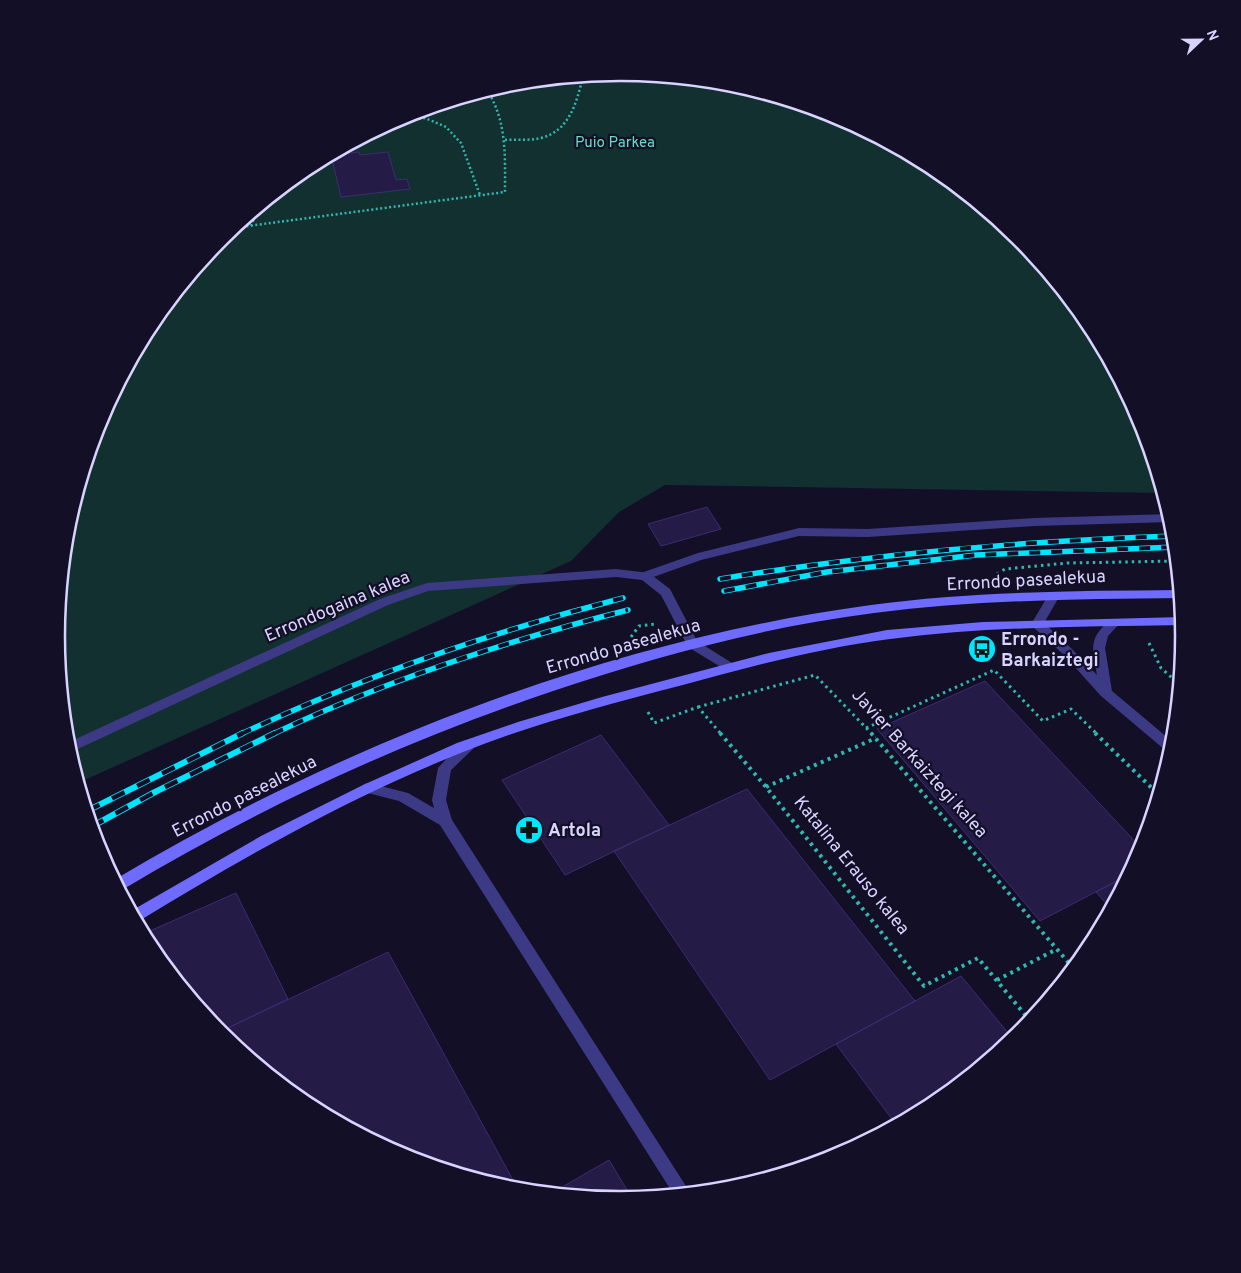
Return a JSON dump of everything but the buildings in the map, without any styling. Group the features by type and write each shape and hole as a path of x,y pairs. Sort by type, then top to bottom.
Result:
{"main road":[{"name":"Errondo pasealekua","path":"122,883 166,856 277,798 390,745 537,690 622,663 692,644 795,621 874,609 1005,598 1174,594"},
{"path":"139,915 181,888 283,832 369,788 468,744 550,716 728,666 801,650 915,632 1036,624 1176,621"}],"street":[{"path":"645,576 698,557 799,532 868,533 1034,522 1163,518"},
{"name":"Errondogaina kalea","path":"76,744 384,602 427,587 616,573 645,576"},
{"path":"645,576 666,592 692,644 728,666"},
{"path":"1053,597 1036,624 1068,652 1106,693 1165,743"},
{"path":"1106,693 1099,648 1102,634 1115,622"},
{"path":"468,744 445,768 439,800 445,821 679,1189"},
{"path":"369,788 403,797 445,821"}],"path":[{"path":"505,140 541,138 563,127 577,101 581,82"},
{"path":"245,227 505,192 505,140 495,101 492,97"},
{"path":"419,119 425,118 446,128 461,143 480,195"},
{"path":"250,227 253,220"},
{"path":"1146,638 1162,668 1174,680"},
{"path":"866,728 994,670 1043,721 1071,709 1154,790"},
{"name":"Javier Barkaiztegi kalea","path":"698,707 815,675 876,738 1069,963"},
{"path":"645,707 654,723 698,707"},
{"name":"Katalina Erauso kalea","path":"698,707 766,787 924,986 978,958 1025,1016"},
{"path":"766,787 876,738"},
{"path":"996,980 1057,949"}],"green space":[{"name":"Puio Parkea","path":"584,82 657,82 693,86 729,92 799,110 866,138 898,155 959,196 987,219 1038,270 1061,298 1102,359 1119,391 1147,458 1157,493 665,485 619,512 571,561 84,780 76,745 66,673 66,600 70,564 76,528 94,458 122,391 139,359 180,298 203,270 254,219 282,196 343,155 375,138 442,110 477,100 512,92"}],"railway":[{"path":"720,579 833,562 947,550 1061,541 1166,536"},
{"path":"724,591 827,572 976,555 1168,547"},
{"path":"241,734 381,674 525,625 623,598"},
{"path":"273,734 359,696 448,663 537,635 628,610"},
{"path":"97,824 155,792 275,733"},
{"path":"92,808 241,734"}],"place":[{"name":"Errondo - Barkaiztegi","path":"982,649"},
{"name":"Artola","path":"529,830"}]}
